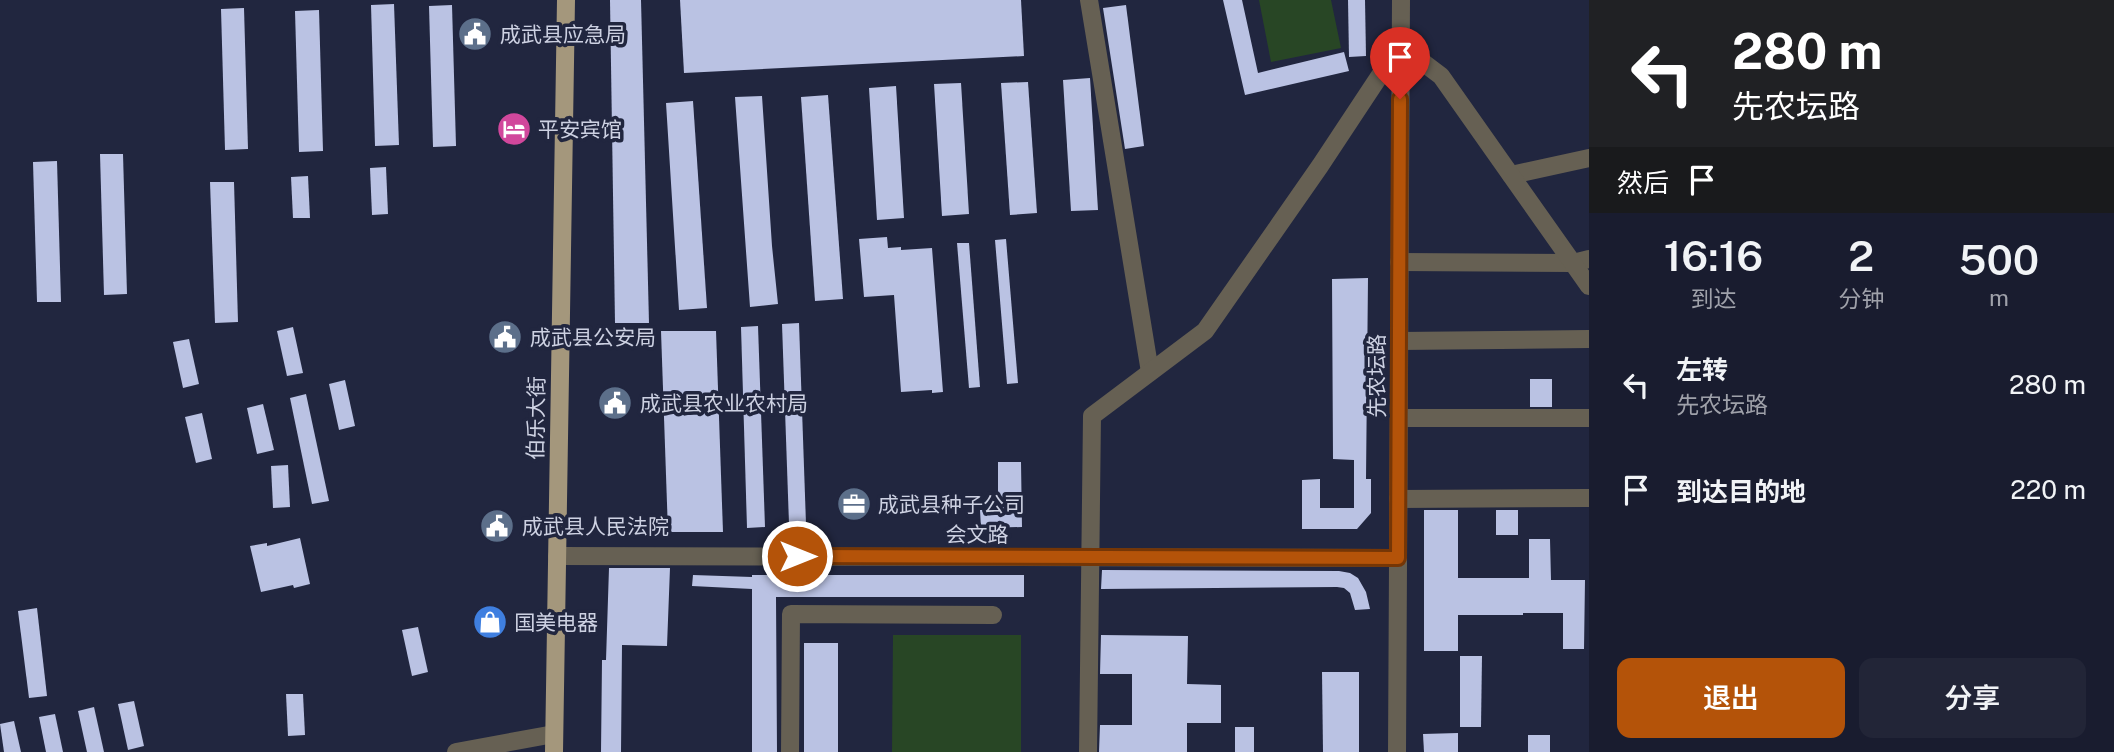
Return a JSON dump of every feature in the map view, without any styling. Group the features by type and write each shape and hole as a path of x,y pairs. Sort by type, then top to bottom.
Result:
{"main road":[{"name":"伯乐大街","path":"554,743 566,0"}],"street":[{"path":"1089,0 1150,372"},
{"name":"先农坛路","path":"1397,752 1401,0"},
{"path":"1088,752 1092,416 1205,331 1321,166 1400,45 1441,76 1511,176 1581,261 1589,286"},
{"path":"1511,176 1589,158"},
{"path":"1399,262 1581,261"},
{"path":"1399,341 1589,339"},
{"path":"1399,418 1589,418"},
{"path":"1398,499 1589,498"},
{"name":"会文路","path":"557,556 1398,558"},
{"path":"790,752 791,614 993,615"},
{"path":"456,752 554,743"}],"green space":[{"path":"1259,0 1331,0 1341,48 1271,62"},
{"path":"893,635 1021,635 1021,752 892,752"}],"building":[{"path":"610,0 641,0 649,323 615,323"},
{"path":"680,0 1021,0 1024,56 684,73"},
{"path":"1223,0 1242,0 1258,73 1344,52 1349,71 1245,95"},
{"path":"1348,0 1365,0 1366,56 1349,57"},
{"path":"394,4 399,145 375,146 371,5"},
{"path":"452,5 456,146 433,147 429,6"},
{"path":"1126,5 1144,146 1125,149 1103,8"},
{"path":"244,8 248,149 225,150 221,9"},
{"path":"319,10 323,151 299,152 295,11"},
{"path":"1090,78 1098,210 1071,211 1063,80"},
{"path":"1028,82 1037,213 1010,215 1001,83"},
{"path":"961,83 969,214 942,216 934,84"},
{"path":"896,86 904,218 877,220 869,88"},
{"path":"828,95 843,299 815,301 801,97"},
{"path":"762,96 778,304 750,307 735,97"},
{"path":"693,101 707,308 679,310 666,103"},
{"path":"100,154 123,154 127,294 104,295"},
{"path":"57,161 61,302 37,302 33,162"},
{"path":"386,167 388,214 372,215 370,168"},
{"path":"308,176 310,218 293,218 291,177"},
{"path":"210,182 234,182 238,322 215,323"},
{"path":"887,237 888,248 932,248 943,392 901,392 894,295 864,297 859,239"},
{"path":"1006,239 1018,383 1007,384 995,240"},
{"path":"957,243 969,243 980,387 969,388"},
{"path":"1368,278 1366,479 1371,479 1371,513 1357,529 1302,529 1302,480 1320,479 1320,508 1354,508 1354,460 1333,459 1332,279"},
{"path":"799,323 806,524 789,524 782,324"},
{"path":"758,326 765,527 747,528 741,327"},
{"path":"293,327 303,373 287,376 277,331"},
{"path":"661,331 716,331 723,532 668,532"},
{"path":"189,339 199,384 183,388 173,342"},
{"path":"1530,379 1552,379 1552,407 1530,407"},
{"path":"345,380 355,426 339,430 329,384"},
{"path":"306,394 329,501 312,504 290,398"},
{"path":"263,404 274,450 257,454 247,408"},
{"path":"202,413 212,459 196,463 185,417"},
{"path":"998,462 1021,462 1022,527 981,528 980,510 998,510"},
{"path":"288,465 290,507 273,508 271,466"},
{"path":"1424,510 1458,510 1458,578 1529,578 1529,539 1550,539 1551,580 1585,580 1584,649 1563,649 1563,613 1523,613 1458,615 1458,651 1424,651"},
{"path":"1496,510 1518,510 1518,535 1496,535"},
{"path":"300,538 310,584 261,592 250,546 267,543 267,546"},
{"path":"609,568 670,568 667,646 622,645 621,752 601,752 602,660 606,660"},
{"path":"1102,570 1339,571 1358,578 1366,592 1370,609 1355,610 1350,593 1337,587 1101,589"},
{"path":"693,575 1024,575 1024,597 776,597 777,752 752,752 752,589 692,586"},
{"path":"37,608 47,696 29,698 18,611"},
{"path":"418,627 428,672 412,676 402,630"},
{"path":"1101,635 1188,636 1187,684 1221,685 1221,723 1187,723 1187,752 1099,752 1100,725 1132,725 1132,674 1100,674"},
{"path":"804,643 838,643 838,752 804,752"},
{"path":"1460,656 1482,656 1481,727 1460,727"},
{"path":"1322,672 1359,672 1359,752 1323,752"},
{"path":"286,694 303,694 305,735 288,736"},
{"path":"134,701 144,746 128,750 118,704"},
{"path":"94,707 104,752 87,752 78,711"},
{"path":"55,714 63,752 46,752 39,717"},
{"path":"14,721 21,752 4,752 0,724"},
{"path":"1235,727 1254,727 1254,752 1235,752"},
{"path":"1458,733 1458,752 1424,752 1423,734"},
{"path":"1528,735 1550,735 1550,752 1528,752"}],"place":[{"name":"成武县应急局","path":"475,34"},
{"name":"平安宾馆","path":"514,129"},
{"name":"成武县公安局","path":"505,337"},
{"name":"成武县农业农村局","path":"615,403"},
{"name":"成武县种子公司","path":"854,504"},
{"name":"成武县人民法院","path":"497,526"},
{"name":"国美电器","path":"490,622"}],"route":[{"path":"797,556 1398,558 1400,99"}]}
